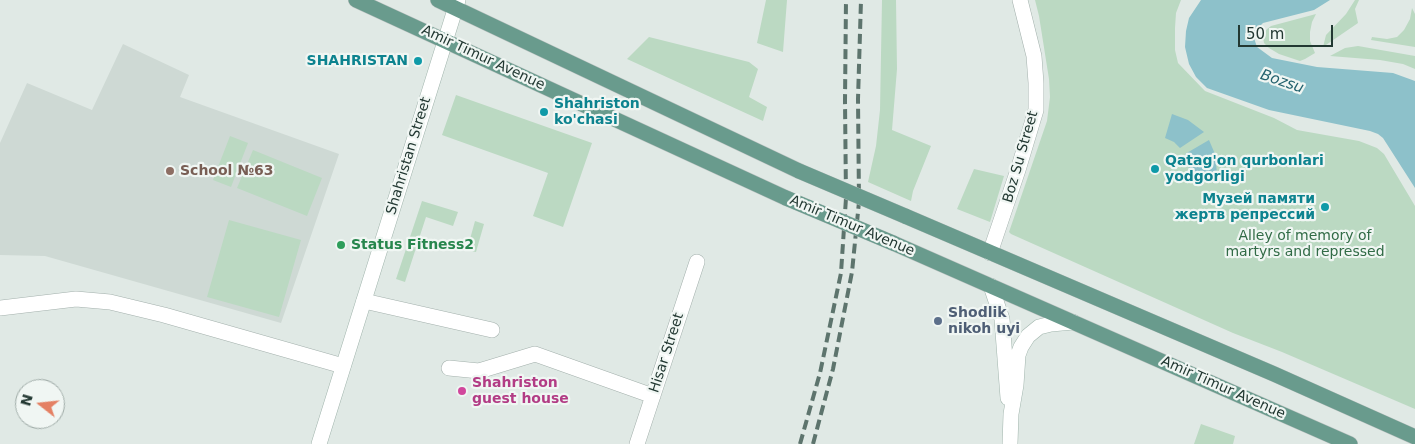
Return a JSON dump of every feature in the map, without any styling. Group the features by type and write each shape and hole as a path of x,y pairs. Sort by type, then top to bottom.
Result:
{"main road":[{"name":"Amir Timur Avenue","path":"356,0 786,198 893,243 1350,444"},
{"path":"438,0 457,4 798,171 1274,374 1415,437"}],"street":[{"name":"Boz Su Street","path":"990,253 1036,110 1034,56 1020,0"},
{"name":"Shahristan Street","path":"319,444 457,4"},
{"name":"Hisar Street","path":"637,444 697,262"},
{"path":"991,286 1002,319 1006,385 1011,414"},
{"path":"0,308 76,299 110,302 164,315 344,366"},
{"path":"364,301 492,330"},
{"path":"1010,444 1011,414 1016,385 1018,355 1025,340 1045,325 1073,322"},
{"path":"448,368 479,371 535,354 653,396"}],"shaded area":[{"name":"School №63","path":"123,44 189,75 180,97 339,154 281,323 45,256 0,255 0,143 27,83 92,110"}],"green space":[{"path":"766,0 787,0 783,52 757,43"},
{"path":"882,0 896,0 897,69 892,130 931,146 913,191 911,201 868,182 876,146 880,110"},
{"name":"Alley of memory of martyrs and repressed","path":"1035,0 1181,0 1176,13 1175,28 1175,50 1178,63 1205,91 1274,118 1297,130 1359,141 1377,148 1384,154 1415,206 1415,409 1233,333 1009,232 1047,121 1050,97 1049,79"},
{"path":"1355,0 1359,0 1355,9 1358,23 1323,47 1326,35 1346,14"},
{"path":"1412,8 1415,14 1415,47 1371,40 1372,37 1387,39 1397,37 1404,30 1410,19"},
{"path":"1316,14 1310,32 1310,41 1315,53 1305,59 1300,61 1279,54 1264,43 1263,37 1266,30 1271,26"},
{"path":"649,37 749,62 758,69 749,97 767,107 763,121 627,59"},
{"path":"1358,46 1415,56 1415,69 1403,64 1380,60 1330,56 1345,48"},
{"path":"456,95 592,143 563,227 533,216 548,173 442,135"},
{"path":"230,136 248,143 231,187 213,180"},
{"path":"253,150 322,178 307,216 237,188"},
{"path":"974,169 1004,176 990,222 957,209"},
{"path":"422,201 458,212 453,226 426,217 405,282 396,279"},
{"path":"229,220 301,240 279,317 207,297"},
{"path":"475,221 484,224 476,252 467,250"},
{"path":"1201,424 1235,436 1233,444 1194,444"}],"water":[{"name":"Bozsu","path":"1201,0 1330,0 1314,10 1263,23 1255,31 1254,38 1257,47 1272,58 1317,67 1393,73 1415,81 1415,188 1383,138 1378,134 1269,110 1207,88 1196,77 1189,64 1185,47 1189,18"},
{"path":"1172,114 1188,120 1204,132 1180,148 1174,142 1165,138"},
{"path":"1209,140 1215,154 1217,173 1188,175 1189,168 1185,154"}],"railway":[{"path":"800,444 820,373 841,273 846,198 846,0"},
{"path":"813,444 833,369 852,272 859,202 858,99 861,0"}],"place":[{"name":"SHAHRISTAN","path":"418,61"},
{"name":"Shahriston ko'chasi","path":"544,112"},
{"name":"Qatag'on qurbonlari yodgorligi","path":"1155,169"},
{"name":"School №63","path":"170,171"},
{"name":"Музей памяти жертв репрессий","path":"1325,207"},
{"name":"Status Fitness2","path":"341,245"},
{"name":"Shodlik nikoh uyi","path":"938,321"},
{"name":"Shahriston guest house","path":"462,391"}]}
